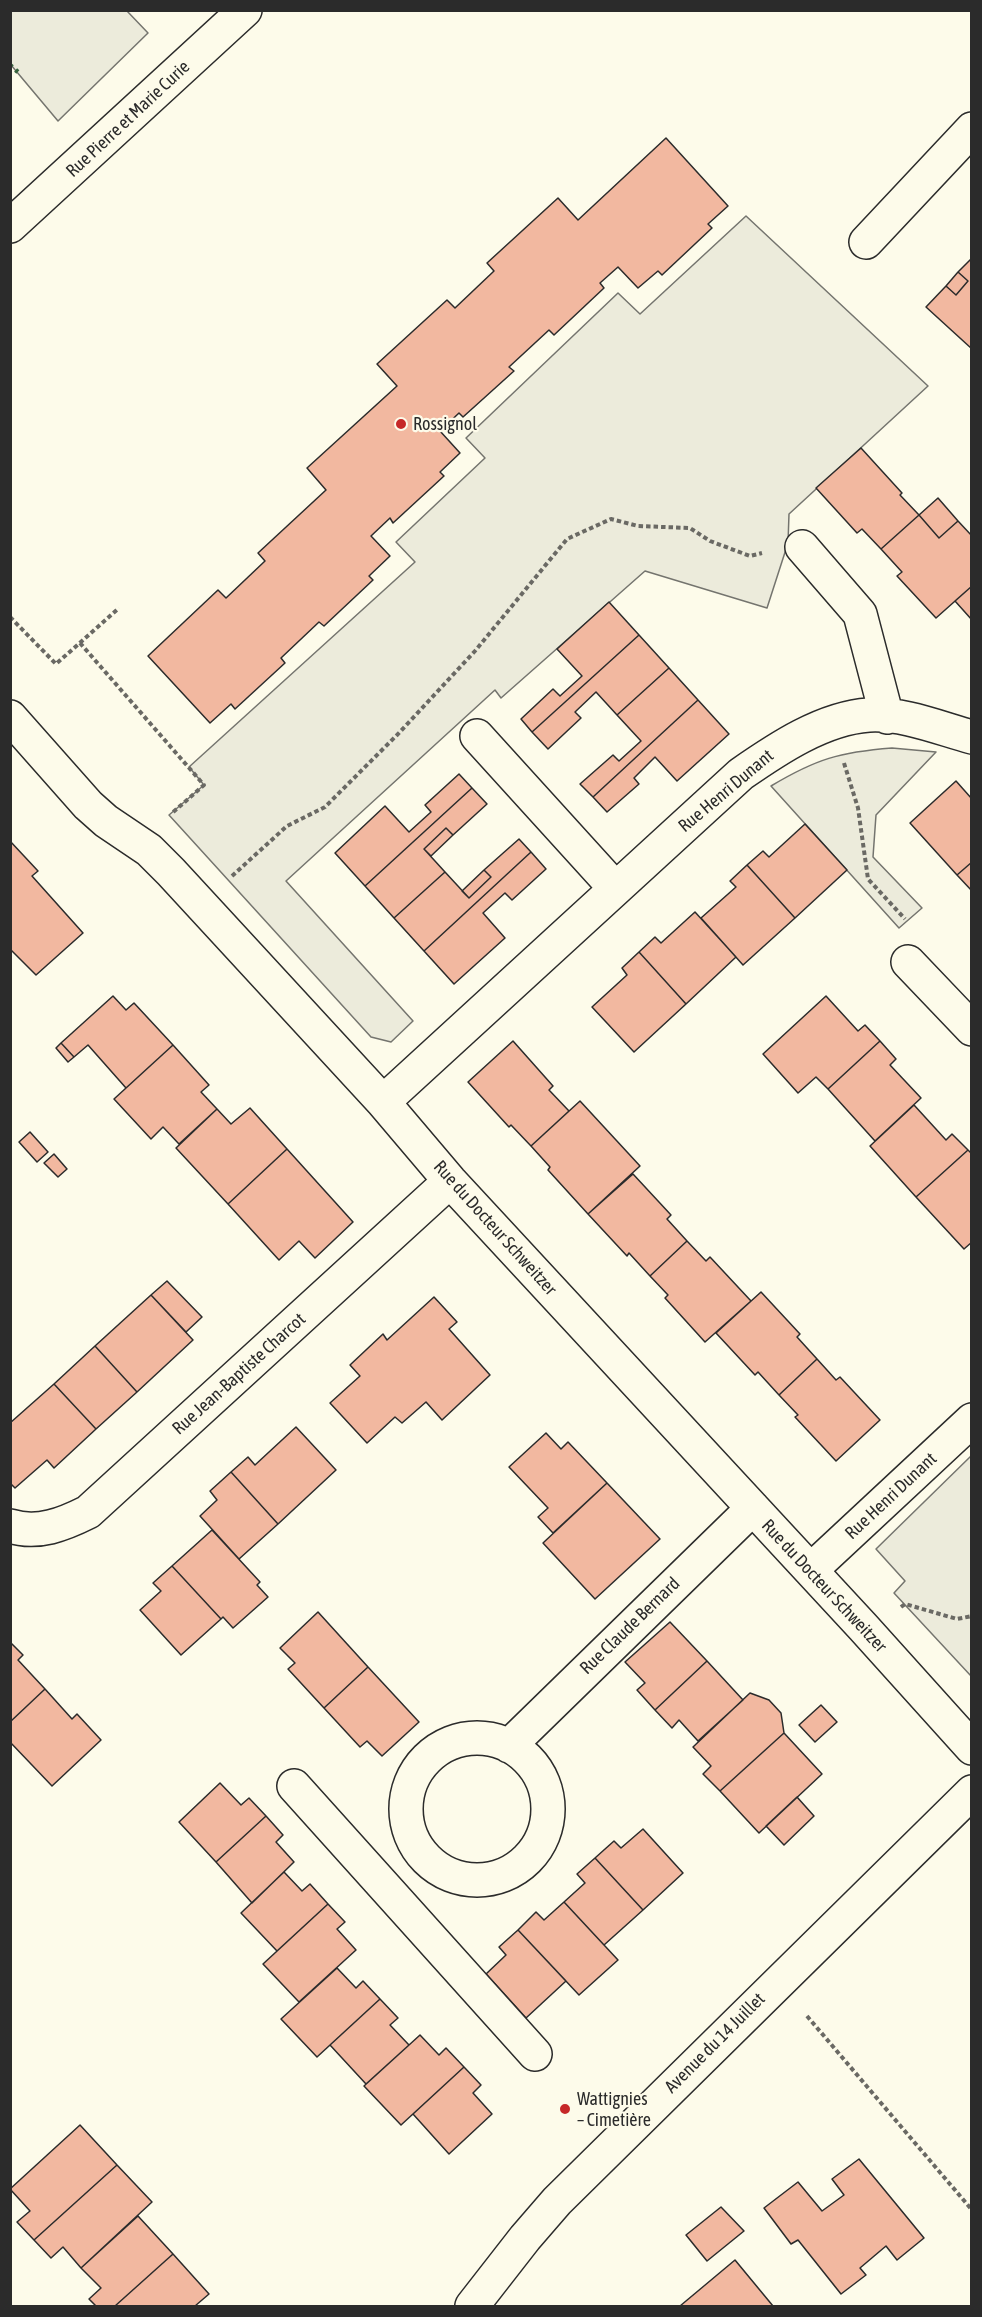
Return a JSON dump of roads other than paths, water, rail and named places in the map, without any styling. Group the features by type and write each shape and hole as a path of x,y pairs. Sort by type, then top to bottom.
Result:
{"street":[{"name":"Rue Pierre et Marie Curie","path":"10,226 245,10"},
{"path":"866,242 972,129"},
{"path":"802,547 860,614 887,717"},
{"name":"Rue Henri Dunant","path":"383,1102 741,774 780,747 839,722 868,715 903,718 972,737"},
{"name":"Rue du Docteur Schweitzer","path":"10,717 88,805 149,850 171,872 383,1102 450,1181 811,1570 972,1748"},
{"path":"477,736 615,888"},
{"path":"908,962 972,1029"},
{"name":"Rue Jean-Baptiste Charcot","path":"10,1526 39,1529 64,1524 88,1512 450,1181"},
{"name":"Rue Henri Dunant","path":"811,1570 972,1420"},
{"name":"Rue Claude Bernard","path":"509,1746 753,1508"},
{"path":"486,1738 509,1746 528,1759 541,1779 548,1801 547,1824 538,1846 523,1863 503,1875 480,1880 457,1877 436,1867 419,1851 409,1830 406,1807 411,1783 423,1763 441,1748 452,1743 463,1739 486,1738"},
{"path":"294,1786 535,2054"},
{"name":"Avenue du 14 Juillet","path":"472,2307 525,2238 557,2201 972,1792"},
{"path":"396,1899 436,1867"}],"place":[{"name":"Rossignol","path":"401,424"},
{"name":"Wattignies – Cimetière","path":"565,2109"}]}
